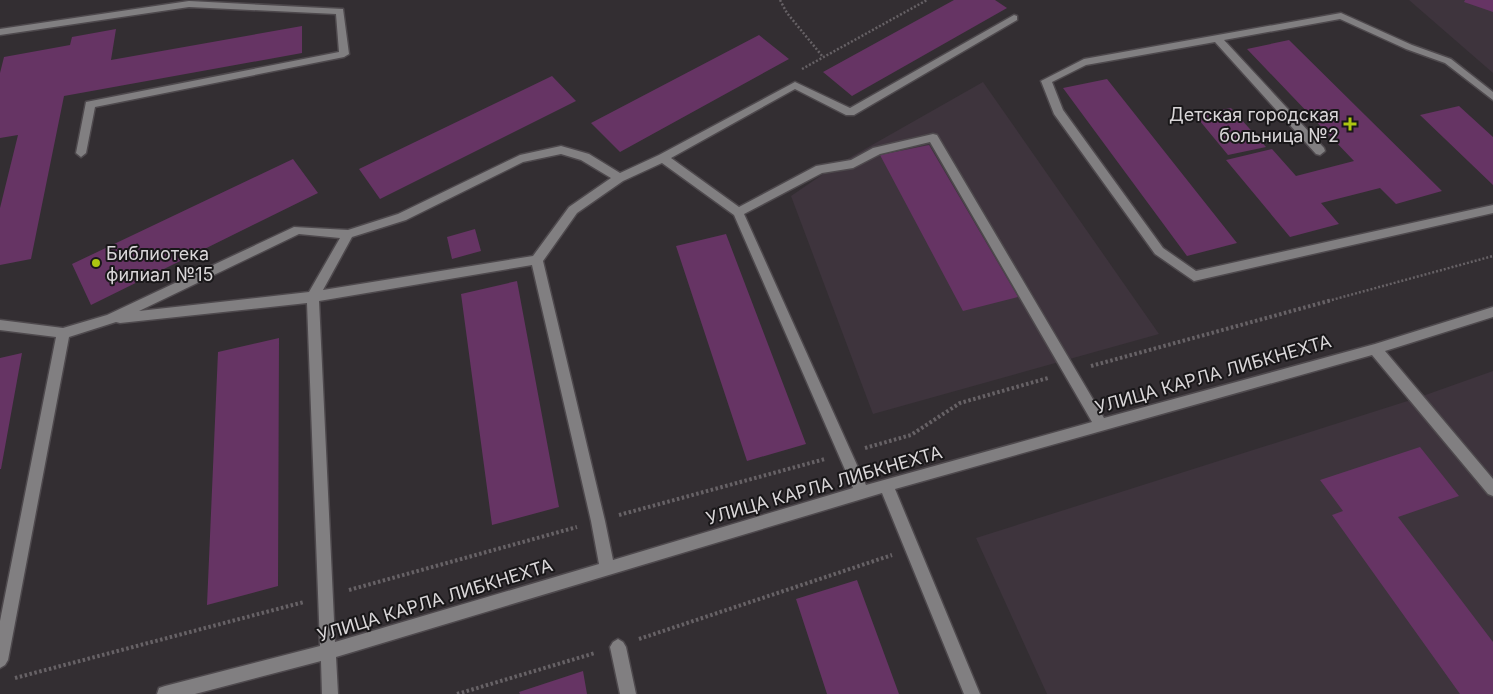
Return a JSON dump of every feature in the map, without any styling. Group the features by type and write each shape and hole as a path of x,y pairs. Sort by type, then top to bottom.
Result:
{"street":[{"path":"0,32 189,4 340,10 344,54 90,104 81,153"},
{"path":"1493,98 1448,61 1409,47 1341,16 1084,62 1046,81 1058,111 1159,251 1194,276 1493,209"},
{"path":"110,319 312,297 537,260 573,210 619,178 663,158 795,85 850,112 1014,18"},
{"path":"1218,39 1320,151"},
{"path":"738,212 820,169 853,164 878,151 933,138 1101,425"},
{"path":"0,325 63,334 110,319 298,230 348,234 402,217 520,159 561,150 584,157 619,178"},
{"path":"663,158 738,212 862,492"},
{"path":"330,694 312,297 348,234"},
{"path":"537,260 598,521 607,568"},
{"name":"УЛИЦА КАРЛА ЛИБКНЕХТА","path":"165,694 327,652 886,485 1375,349 1493,312"},
{"path":"0,660 63,334"},
{"path":"1375,349 1493,489"},
{"path":"886,485 972,694"},
{"path":"618,646 628,694"}],"path":[{"path":"780,0 787,14 823,57"},
{"path":"795,85 802,69 926,0"},
{"path":"10,679 326,596 911,435 960,403 1493,256"},
{"path":"457,694 618,646 912,548"}],"shaded area":[{"path":"1409,0 1493,0 1493,73"},
{"path":"983,82 1159,334 873,414 791,196 835,166"},
{"path":"1493,371 1493,694 1047,694 976,538 1417,398"}],"building":[{"path":"954,0 995,0 1007,8 852,96 823,72"},
{"path":"1465,0 1493,0 1493,12 1464,2"},
{"path":"302,26 302,53 64,96 31,259 0,265 0,208 18,135 0,138 0,73 4,57 70,45 72,37 116,29 111,60"},
{"path":"759,35 789,59 620,152 591,123"},
{"path":"1289,40 1442,191 1396,204 1380,188 1321,203 1339,224 1290,237 1226,160 1272,149 1296,176 1354,161 1247,49"},
{"path":"552,76 576,101 380,199 359,169"},
{"path":"1107,79 1237,243 1187,256 1063,88"},
{"path":"1459,106 1493,137 1493,185 1420,115"},
{"path":"1231,108 1266,147 1228,155 1195,115"},
{"path":"929,145 1018,297 963,311 880,155"},
{"path":"293,159 318,193 91,305 72,264"},
{"path":"475,229 481,251 452,259 447,237"},
{"path":"726,234 806,444 747,461 676,246"},
{"path":"517,281 559,507 492,525 461,294"},
{"path":"279,338 278,586 207,605 218,352"},
{"path":"22,353 1,469 0,469 0,358"},
{"path":"1420,447 1459,496 1398,517 1493,642 1493,694 1460,694 1332,515 1343,511 1320,480"},
{"path":"857,580 899,694 827,694 796,599"},
{"path":"583,671 587,694 520,694 519,692"}],"place":[{"name":"Детская городская больница №2","path":"1350,124"},
{"name":"Библиотека филиал №15","path":"96,263"}]}
